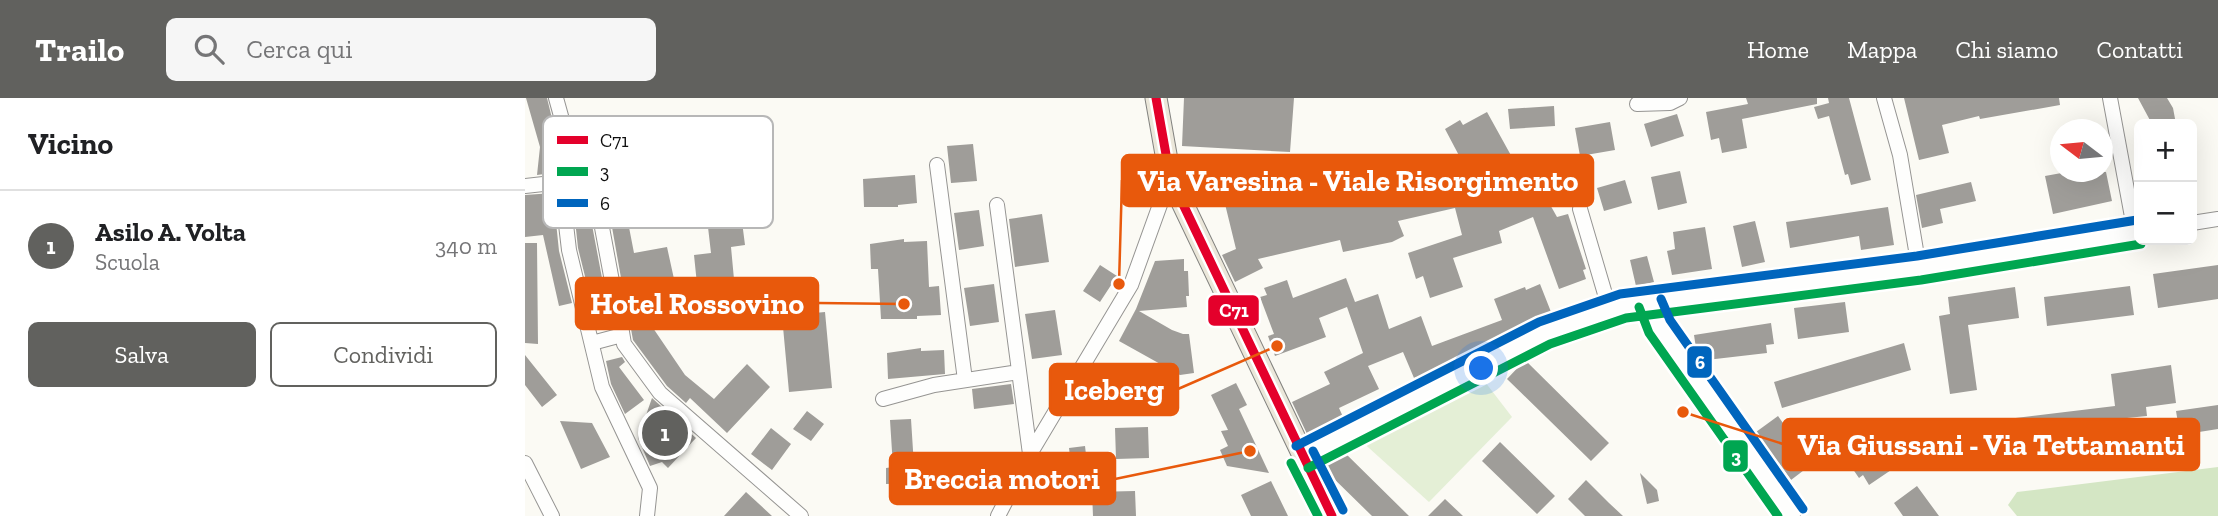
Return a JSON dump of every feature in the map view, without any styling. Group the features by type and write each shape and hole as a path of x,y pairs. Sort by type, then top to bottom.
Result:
{"main road":[{"path":"1156,98 1170,177 1332,516"}],"street":[{"path":"556,98 561,116"},
{"path":"1637,104 1670,103 1681,98"},
{"path":"1884,98 1900,155 1919,268"},
{"path":"2111,98 2134,217"},
{"path":"937,165 965,380"},
{"path":"998,516 1030,454 1131,285 1170,177"},
{"path":"525,186 543,184"},
{"path":"997,205 1030,454"},
{"path":"1580,209 1610,311"},
{"path":"2197,222 2218,219"},
{"path":"566,228 569,250 602,387 650,488 647,516"},
{"path":"602,228 624,344 660,393 801,516"},
{"path":"1302,457 1545,333 1623,306 1919,268 2134,233"},
{"path":"1650,303 1659,326 1793,516"},
{"path":"592,343 620,321"},
{"path":"883,398 934,385 1019,372"},
{"path":"525,463 552,516"}],"green space":[{"path":"1482,378 1512,417 1429,502 1359,439"},
{"path":"2218,467 2218,516 2017,516 2008,505 2017,492"}],"building":[{"path":"526,98 547,98 551,116 543,116 543,174 537,175 540,147"},
{"path":"1184,98 1294,98 1290,152 1182,146"},
{"path":"1746,98 1817,98 1817,104 1742,119 1747,148 1722,153 1719,138 1711,140 1706,112 1748,104"},
{"path":"1828,98 1849,98 1871,180 1851,185 1848,174 1845,175 1829,116 1818,119 1814,107 1829,103"},
{"path":"1904,98 2059,98 2060,105 1980,119 1979,116 1942,125 1949,153 1919,160"},
{"path":"2138,98 2167,98 2175,119 2149,119"},
{"path":"1554,106 1555,126 1510,129 1508,109"},
{"path":"1487,112 1539,206 1548,201 1557,217 1568,214 1586,269 1583,270 1586,279 1559,289 1533,217 1499,231 1502,243 1453,258 1463,287 1430,298 1423,276 1416,279 1408,253 1462,235 1455,208 1398,221 1404,236 1392,242 1343,252 1340,240 1258,259 1263,268 1235,282 1222,255 1236,249 1225,204 1294,188 1295,168 1328,163 1327,180 1355,174 1364,187 1464,165 1445,129 1460,120 1463,125"},
{"path":"1677,114 1684,136 1651,147 1644,124"},
{"path":"1610,122 1615,150 1580,156 1575,128"},
{"path":"973,144 977,181 951,183 947,146"},
{"path":"1680,171 1687,203 1658,210 1651,177"},
{"path":"915,175 917,203 898,207 864,207 863,179"},
{"path":"2050,175 2050,182 2108,182 2112,201 2053,214 2045,176"},
{"path":"1625,180 1632,203 1604,211 1597,188"},
{"path":"1971,182 1976,201 1940,209 1943,223 1922,228 1916,195"},
{"path":"543,194 543,228 557,228 559,251 572,303 559,306 543,235 525,237 525,195"},
{"path":"1888,207 1894,245 1861,250 1859,236 1790,248 1786,222"},
{"path":"979,210 984,246 959,250 954,213"},
{"path":"1042,214 1049,262 1015,267 1009,219"},
{"path":"1755,221 1765,262 1742,267 1733,226"},
{"path":"1705,227 1712,269 1672,275 1667,251 1675,249 1673,232"},
{"path":"576,228 593,228 608,310 612,316 611,325 598,329 578,248"},
{"path":"612,228 629,228 634,253 667,247 683,320 653,328 685,375 714,399 747,364 770,387 727,433 690,398 686,403 667,386 633,340 629,318 625,312"},
{"path":"708,228 743,228 745,245 731,247 735,290 698,294 694,255 711,253"},
{"path":"904,239 904,242 927,241 929,287 939,286 941,315 917,316 917,319 881,319 878,269 871,269 870,244"},
{"path":"525,243 537,243 538,344 525,343"},
{"path":"1647,256 1654,282 1636,286 1630,260"},
{"path":"1184,259 1184,271 1188,271 1187,307 1139,311 1172,330 1189,334 1194,373 1180,375 1119,341 1136,309 1155,261"},
{"path":"1100,265 1117,276 1100,302 1083,291"},
{"path":"2218,265 2218,299 2158,308 2153,274"},
{"path":"1346,278 1355,302 1378,294 1389,329 1421,316 1432,346 1502,320 1494,299 1525,287 1526,290 1540,284 1553,317 1507,334 1483,351 1434,370 1435,373 1418,380 1417,377 1414,378 1403,352 1368,366 1379,389 1339,408 1344,419 1308,436 1292,402 1330,384 1324,372 1363,353 1347,307 1319,318 1326,337 1275,356 1268,336 1274,334 1260,297 1267,295 1264,288 1287,280 1293,298"},
{"path":"994,284 999,322 970,326 964,288"},
{"path":"2130,286 2134,315 2047,326 2044,297"},
{"path":"2015,287 2019,318 1968,325 1977,390 1950,394 1939,316 1950,314 1948,297"},
{"path":"1845,302 1849,332 1798,339 1794,308"},
{"path":"1055,310 1062,355 1032,359 1025,314"},
{"path":"825,312 832,388 789,392 782,316"},
{"path":"1771,323 1774,344 1766,345 1767,353 1698,361 1694,335"},
{"path":"1904,343 1911,370 1782,408 1774,382"},
{"path":"921,348 921,351 944,350 945,374 888,379 887,353"},
{"path":"525,355 557,395 542,407 525,385"},
{"path":"622,357 625,362 619,367 644,400 625,414 611,384 606,361"},
{"path":"1525,360 1609,443 1591,461 1507,379"},
{"path":"2171,365 2176,403 2146,407 2147,416 2117,419 2119,434 1994,449 1991,421 2115,406 2111,374"},
{"path":"1236,383 1247,405 1239,409 1269,473 1227,466 1220,450 1228,446 1221,431 1228,430 1211,395"},
{"path":"1011,384 1014,404 974,409 972,389"},
{"path":"652,398 696,438 668,468 662,462 650,466 638,438"},
{"path":"2218,405 2218,429 2180,435 2176,411"},
{"path":"807,411 824,424 811,441 793,429"},
{"path":"1778,416 1812,464 1791,480 1756,432"},
{"path":"911,419 914,466 924,466 925,483 886,484 886,468 893,467 890,420"},
{"path":"560,421 592,423 610,457 581,469"},
{"path":"1148,427 1149,458 1116,459 1115,428"},
{"path":"771,428 791,444 772,470 751,454"},
{"path":"1500,442 1555,496 1537,514 1482,461"},
{"path":"1882,444 1897,466 1869,485 1863,475 1859,478 1850,465"},
{"path":"1085,446 1087,463 1071,465 1069,448"},
{"path":"1340,448 1409,516 1372,516 1324,469 1323,466"},
{"path":"1640,473 1657,490 1659,501 1647,504"},
{"path":"1586,480 1623,516 1585,516 1568,499"},
{"path":"1271,481 1288,516 1251,516 1241,495"},
{"path":"1917,486 1939,516 1903,516 1894,503"},
{"path":"1135,491 1136,516 1093,516 1092,492"},
{"path":"746,492 772,516 724,516"},
{"path":"1445,499 1463,516 1428,516"}],"transit line":[{"name":"C71","path":"1156,98 1170,177 1332,516"},
{"name":"6","path":"1296,446 1539,322 1620,294 1917,256 2134,220"},
{"name":"3","path":"1308,468 1550,344 1626,318 1921,280 2135,245"},
{"name":"6","path":"1661,299 1670,320 1803,509"},
{"name":"3","path":"1639,307 1649,333 1778,516"},
{"name":"6","path":"1313,451 1343,510"},
{"name":"3","path":"1291,463 1318,516"}],"place":[{"name":"Via Varesina - Viale Risorgimento","path":"1119,284"},
{"name":"Hotel Rossovino","path":"904,304"},
{"name":"Iceberg","path":"1277,346"},
{"name":"Via Giussani - Via Tettamanti","path":"1683,412"},
{"name":"Asilo A. Volta","path":"665,433"},
{"name":"Breccia motori","path":"1250,451"}]}
